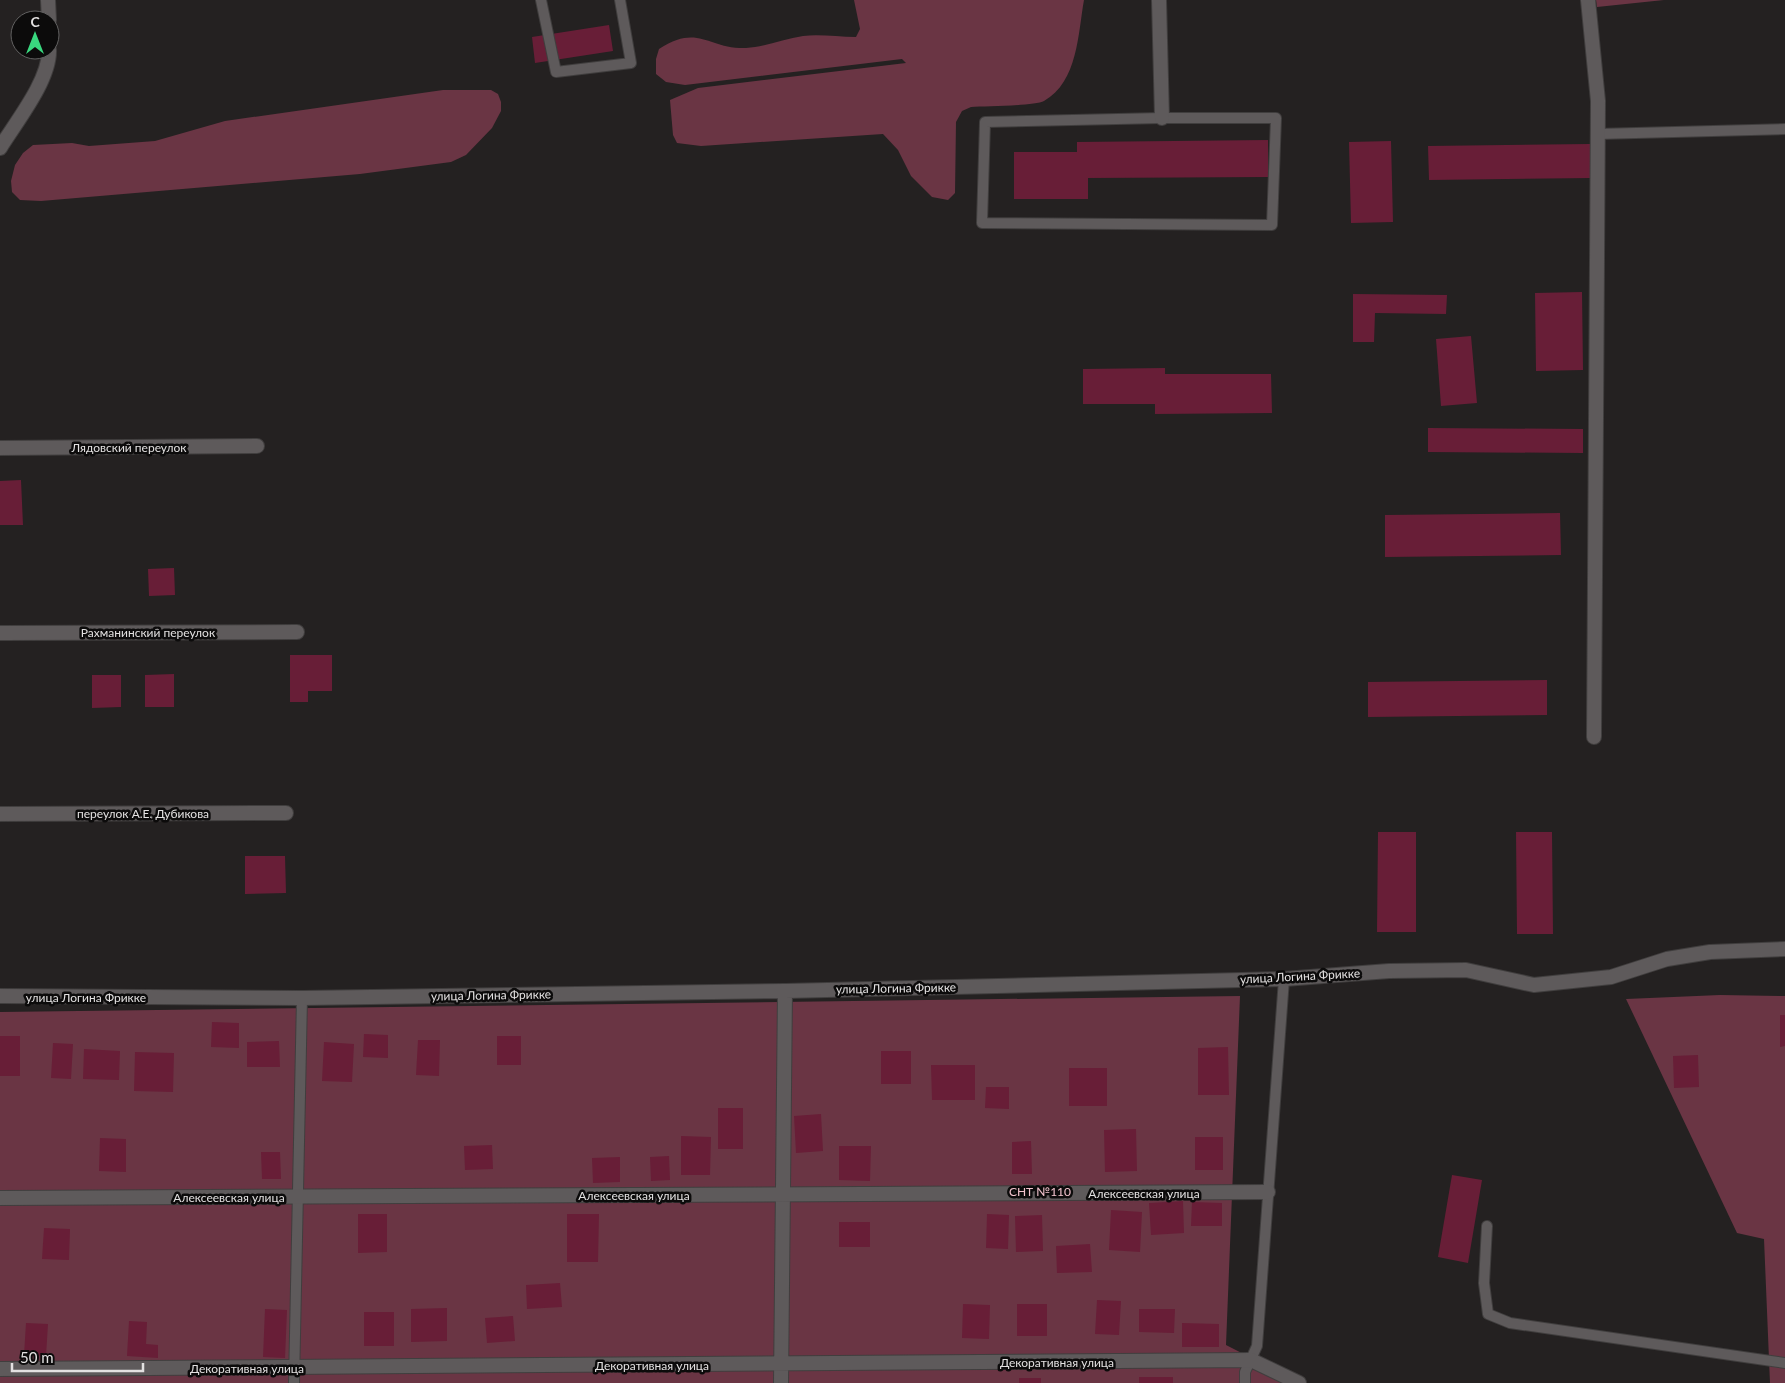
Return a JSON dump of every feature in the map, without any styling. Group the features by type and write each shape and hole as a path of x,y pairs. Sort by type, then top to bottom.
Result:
{"street":[{"path":"1159,0 1162,118"},
{"path":"1588,0 1598,101 1594,737"},
{"path":"0,148 41,82 49,60"},
{"name":"Лядовский переулок","path":"0,448 257,446"},
{"name":"Рахманинский переулок","path":"0,633 297,632"},
{"name":"переулок А.Е. Дубикова","path":"0,814 286,813"},
{"name":"улица Логина Фрикке","path":"0,996 302,998 785,991 1284,978 1389,971 1466,970 1534,985 1612,977 1668,959 1710,952 1785,949"},
{"path":"781,1383 785,991"},
{"name":"Алексеевская улица","path":"0,1198 1268,1192"},
{"name":"Декоративная улица","path":"0,1369 1251,1360 1300,1383"}],"lane":[{"path":"541,0 556,72 631,63 620,0"},
{"path":"1162,118 1276,118 1272,224 982,223 985,122 1162,118"},
{"path":"1598,134 1785,129"},
{"path":"1245,1383 1245,1372 1257,1346 1284,978"},
{"path":"294,1383 302,998"},
{"path":"1487,1226 1484,1283 1488,1314 1510,1322 1785,1363"}],"green space":[{"path":"854,0 1084,0 1078,41 1070,69 1064,82 1055,93 1039,103 971,107 962,111 956,122 955,193 948,200 932,197 911,176 898,150 883,134 701,146 677,143 673,135 670,100 698,88 906,63 902,59 685,85 666,82 656,74 656,59 659,49 684,38 703,39 722,45 746,48 803,36 856,37 860,29"},
{"path":"1596,0 1664,0 1597,7"},
{"path":"443,90 491,90 498,94 501,102 501,111 492,128 466,155 451,162 360,174 41,201 20,200 12,192 11,181 15,165 23,153 33,145 72,143 89,146 155,141 225,121"},
{"path":"1720,995 1785,996 1785,1383 1770,1383 1764,1239 1737,1233 1626,999"},
{"name":"СНТ №110","path":"1240,996 1226,1345 1300,1383 0,1383 0,1012"}],"building":[{"path":"609,25 613,51 535,63 532,37"},
{"path":"1268,140 1268,177 1088,178 1088,199 1014,199 1014,152 1077,152 1077,142"},
{"path":"1391,141 1393,222 1351,223 1349,142"},
{"path":"1590,144 1591,178 1429,180 1428,146"},
{"path":"1582,292 1583,370 1536,371 1535,293"},
{"path":"1353,294 1447,295 1446,314 1375,313 1374,342 1353,342"},
{"path":"1471,336 1477,403 1441,406 1436,339"},
{"path":"1165,368 1165,374 1271,374 1272,413 1155,414 1155,404 1083,404 1083,369"},
{"path":"1428,428 1583,429 1583,453 1428,452"},
{"path":"21,480 23,525 0,525 0,481"},
{"path":"1560,513 1561,555 1385,557 1385,515"},
{"path":"174,568 175,595 149,596 148,569"},
{"path":"290,655 332,655 332,691 308,691 308,702 290,702"},
{"path":"174,674 174,707 145,707 145,675"},
{"path":"92,675 121,675 121,707 92,708"},
{"path":"1547,680 1547,715 1368,717 1368,682"},
{"path":"1378,832 1416,832 1416,932 1377,932"},
{"path":"1516,832 1552,832 1553,934 1517,934"},
{"path":"245,856 285,856 286,893 245,894"},
{"path":"1780,1015 1785,1015 1785,1046 1780,1047"},
{"path":"212,1022 239,1023 239,1048 211,1047"},
{"path":"364,1034 388,1035 388,1058 363,1057"},
{"path":"0,1036 20,1036 20,1076 0,1076"},
{"path":"497,1036 521,1036 521,1065 497,1065"},
{"path":"418,1040 440,1040 439,1076 416,1075"},
{"path":"279,1041 280,1067 247,1067 247,1042"},
{"path":"324,1042 354,1044 352,1082 322,1081"},
{"path":"53,1043 73,1044 71,1079 51,1078"},
{"path":"1228,1047 1229,1095 1198,1095 1198,1048"},
{"path":"84,1049 120,1051 119,1080 83,1079"},
{"path":"881,1051 911,1051 911,1084 881,1084"},
{"path":"135,1052 174,1053 173,1092 134,1091"},
{"path":"1698,1055 1699,1087 1674,1088 1673,1056"},
{"path":"931,1065 975,1065 975,1100 932,1100"},
{"path":"1069,1068 1107,1068 1107,1106 1069,1106"},
{"path":"986,1087 1009,1087 1009,1109 985,1108"},
{"path":"718,1108 743,1108 743,1149 718,1149"},
{"path":"821,1114 823,1151 796,1153 794,1116"},
{"path":"1136,1129 1137,1171 1105,1172 1104,1130"},
{"path":"681,1136 711,1137 710,1175 681,1175"},
{"path":"1195,1137 1223,1137 1223,1170 1195,1170"},
{"path":"100,1138 126,1139 126,1172 99,1171"},
{"path":"1031,1141 1032,1174 1012,1174 1012,1142"},
{"path":"492,1145 493,1169 465,1170 464,1146"},
{"path":"839,1146 871,1146 870,1181 839,1180"},
{"path":"261,1152 280,1152 281,1179 262,1179"},
{"path":"669,1156 670,1180 651,1181 650,1157"},
{"path":"620,1157 620,1182 593,1183 592,1158"},
{"path":"1452,1175 1482,1180 1468,1263 1438,1257"},
{"path":"1183,1201 1184,1233 1151,1235 1149,1203"},
{"path":"1192,1202 1222,1203 1222,1226 1191,1226"},
{"path":"1111,1210 1142,1212 1140,1252 1109,1250"},
{"path":"358,1214 387,1214 387,1252 358,1253"},
{"path":"567,1214 599,1214 598,1262 567,1262"},
{"path":"987,1214 1009,1215 1008,1249 986,1248"},
{"path":"1042,1215 1043,1251 1016,1252 1015,1216"},
{"path":"839,1222 870,1222 870,1247 839,1247"},
{"path":"44,1228 70,1229 69,1260 42,1259"},
{"path":"1090,1244 1092,1272 1057,1273 1056,1246"},
{"path":"560,1283 562,1307 527,1309 526,1285"},
{"path":"1097,1300 1121,1301 1119,1335 1095,1334"},
{"path":"963,1304 990,1305 989,1339 962,1338"},
{"path":"1017,1304 1047,1304 1047,1336 1017,1336"},
{"path":"447,1308 447,1341 411,1342 411,1309"},
{"path":"265,1309 287,1310 285,1358 263,1357"},
{"path":"1139,1309 1175,1309 1174,1333 1139,1332"},
{"path":"364,1312 394,1312 394,1346 364,1346"},
{"path":"513,1316 515,1341 487,1343 485,1318"},
{"path":"129,1321 147,1322 146,1344 158,1345 158,1358 127,1356"},
{"path":"26,1323 48,1324 46,1356 24,1355"},
{"path":"1182,1323 1219,1324 1219,1347 1182,1347"},
{"path":"1139,1377 1173,1377 1173,1383 1139,1383"},
{"path":"1019,1378 1041,1378 1041,1383 1019,1383"}]}
